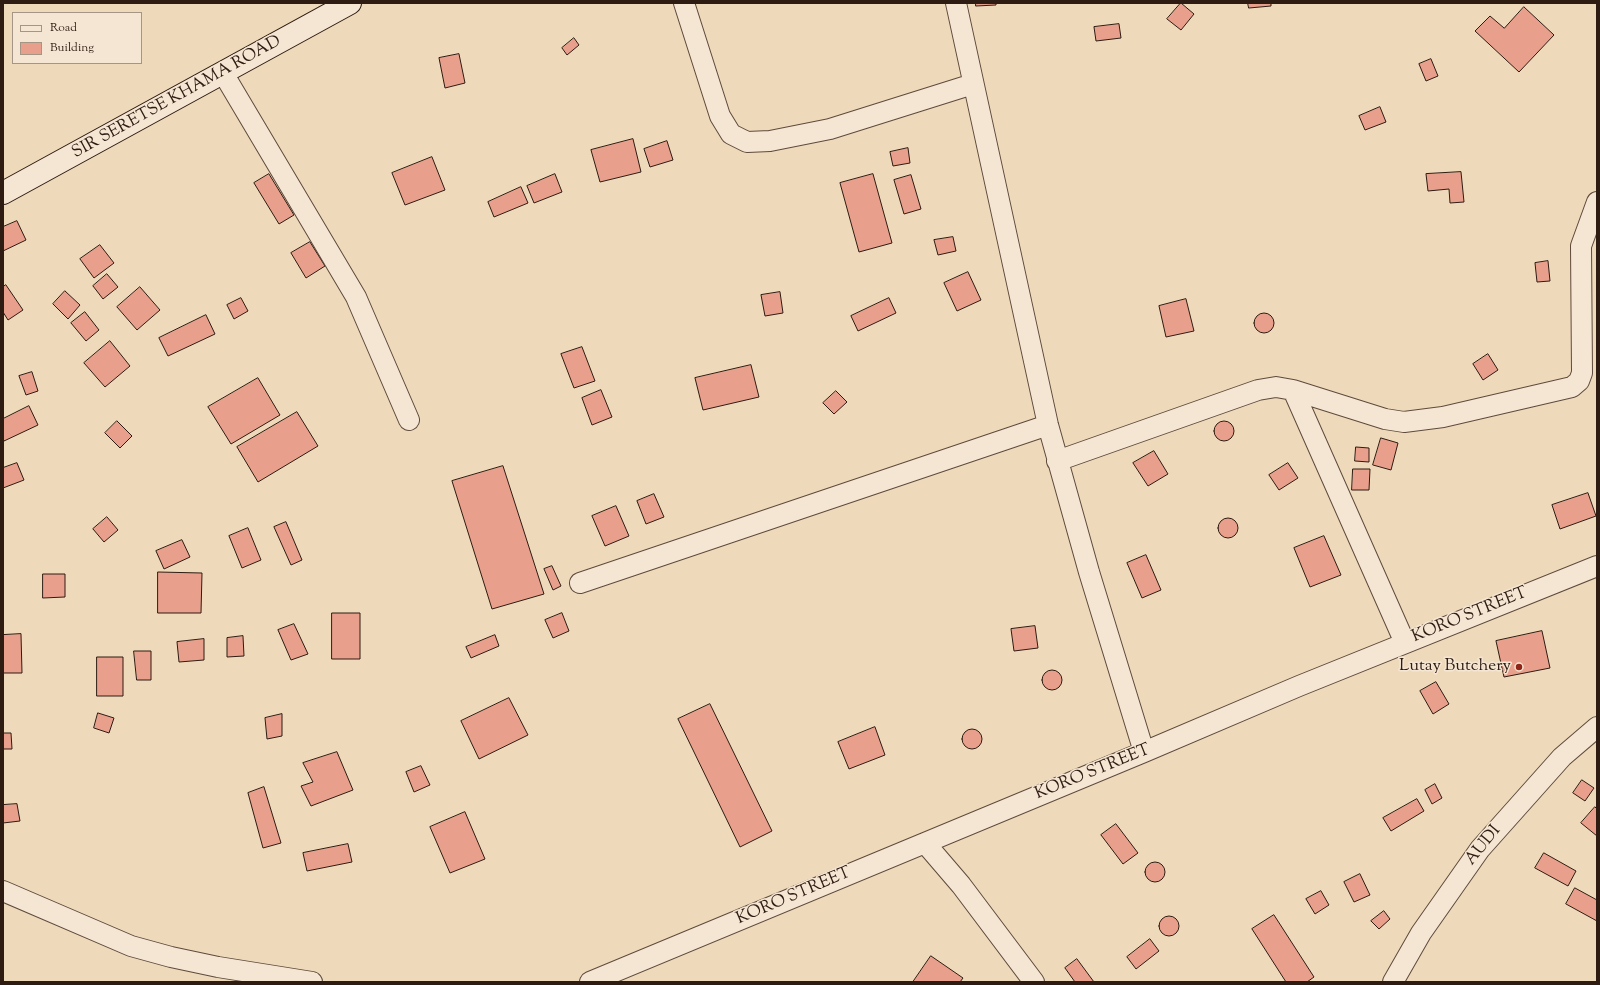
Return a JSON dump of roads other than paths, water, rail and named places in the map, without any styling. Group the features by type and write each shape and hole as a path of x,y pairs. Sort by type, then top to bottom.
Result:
{"main road":[{"name":"SIR SERETSE KHAMA ROAD","path":"3,193 350,3"}],"street":[{"path":"684,3 720,116 731,134 747,142 770,141 830,129 973,84"},
{"path":"956,3 1057,461 1144,752"},
{"path":"223,73 356,297 409,420"},
{"path":"1057,461 1258,390 1276,387 1294,390 1385,419 1404,422 1442,417 1572,386 1579,381 1582,373 1581,246 1584,234 1597,202"},
{"path":"1294,390 1404,643"},
{"path":"580,584 1048,425"},
{"name":"KORO STREET","path":"590,982 1299,686 1597,566"},
{"name":"AUDI","path":"1393,982 1421,933 1480,849 1562,757 1597,727"},
{"path":"925,843 961,885 1034,982"},
{"path":"3,891 131,946 202,964 312,982"}],"place":[{"name":"Lutay Butchery","path":"1519,667"}]}
